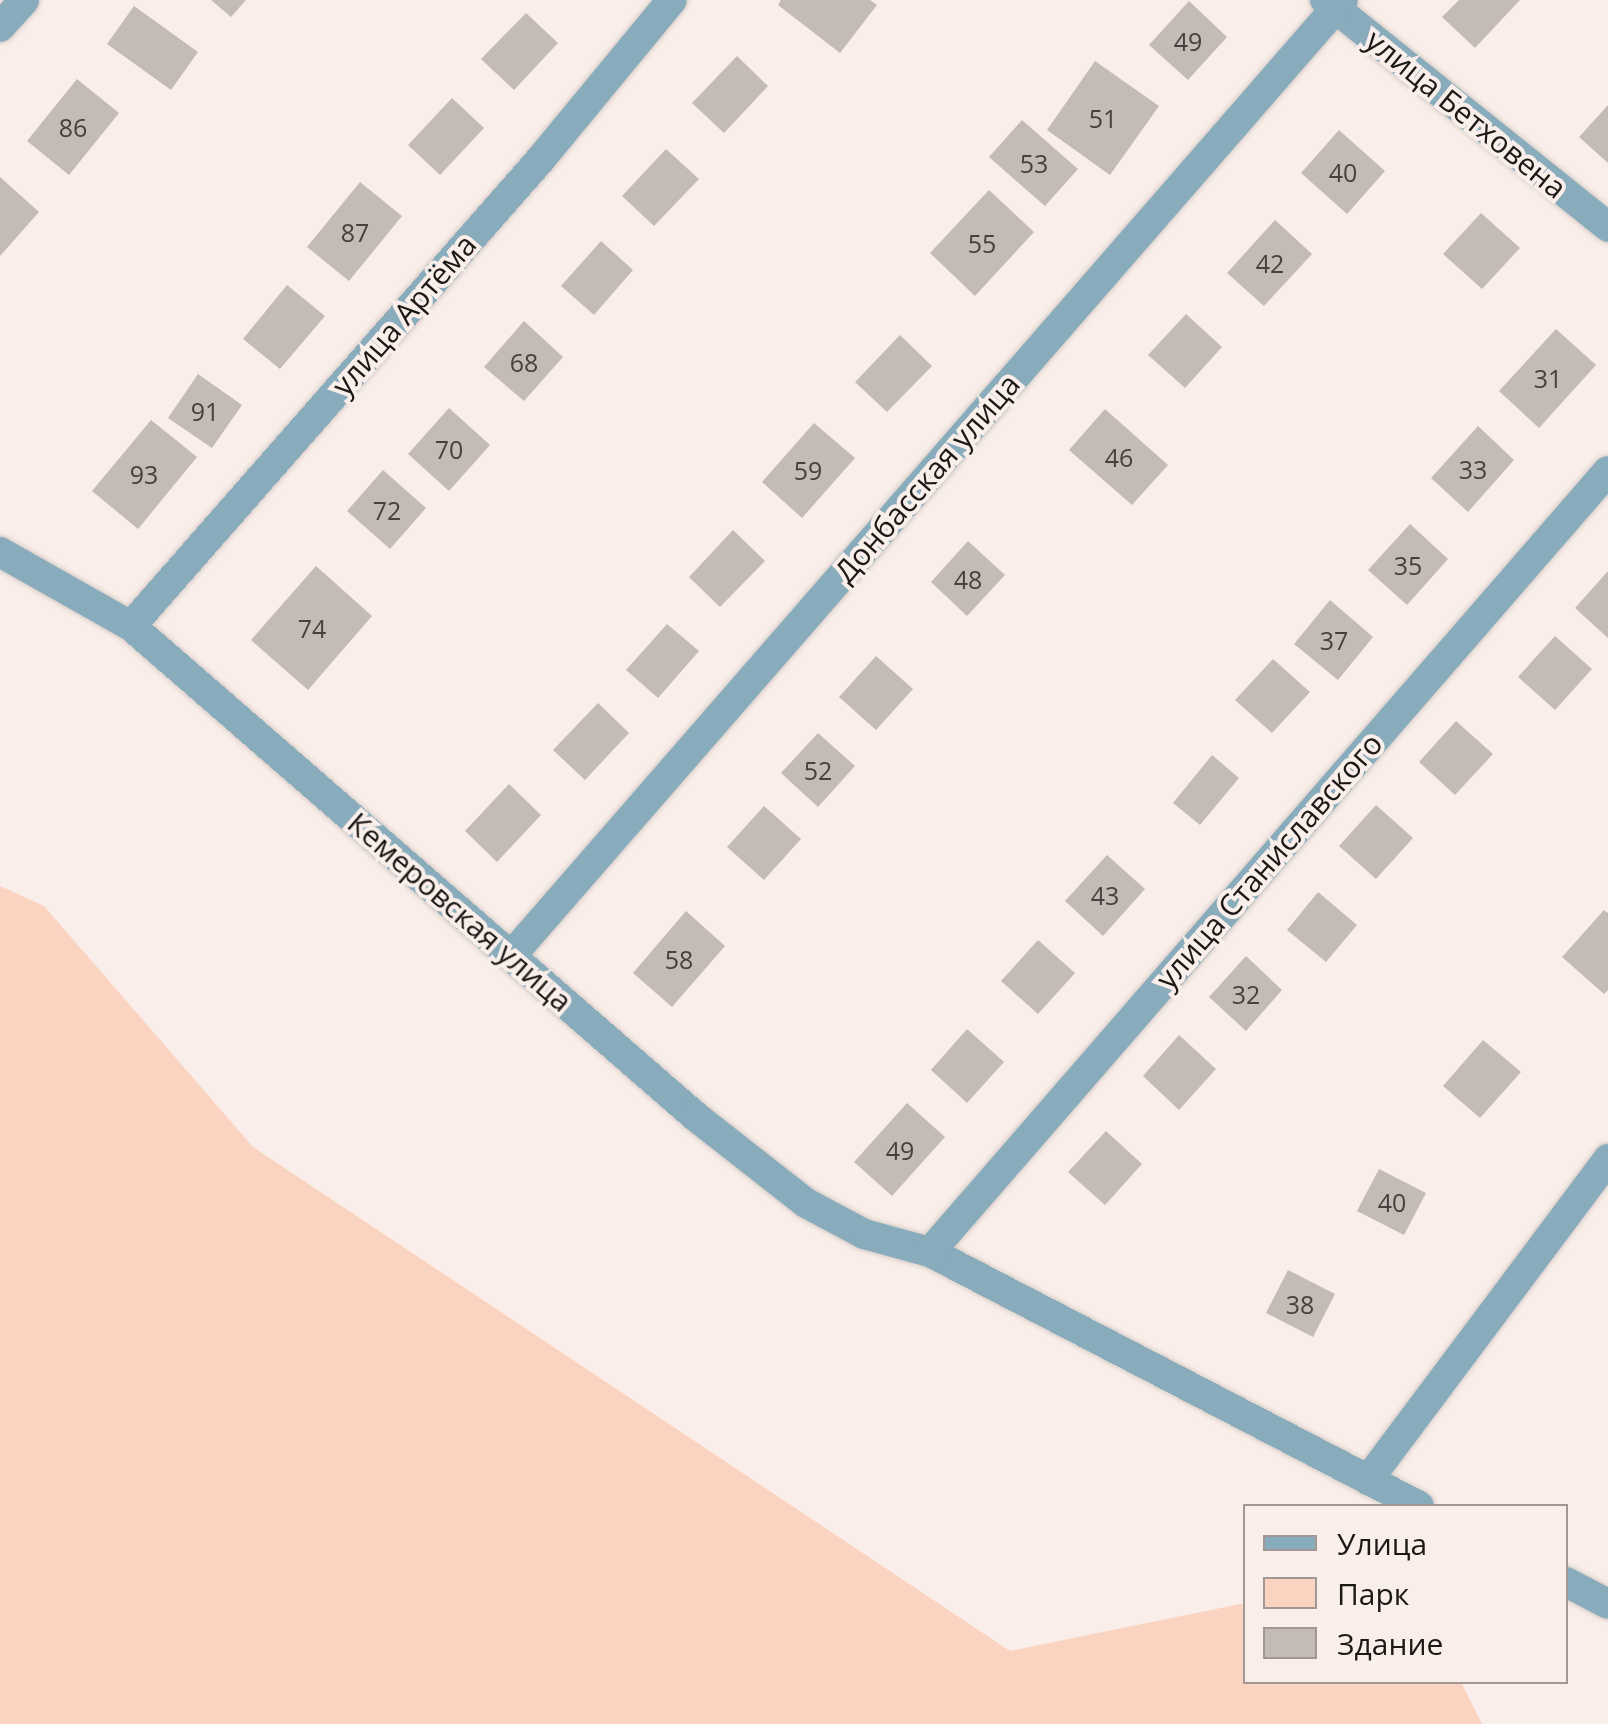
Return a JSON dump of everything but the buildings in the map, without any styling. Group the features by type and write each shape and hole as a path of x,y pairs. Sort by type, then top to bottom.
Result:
{"street":[{"path":"0,28 24,0"},
{"name":"улица Артёма","path":"131,626 540,160 672,0"},
{"name":"улица Бетховена","path":"1334,3 1608,227"},
{"name":"Донбасская улица","path":"511,956 1334,3"},
{"name":"улица Станиславского","path":"930,1252 1608,470"},
{"name":"Кемеровская улица","path":"0,552 131,626 696,1116 806,1203 864,1234 930,1252 1415,1504"},
{"path":"1368,1480 1608,1159"},
{"path":"1568,1583 1608,1604"}],"green space":[{"path":"0,886 44,906 253,1147 1010,1651 1243,1603 1243,1684 1462,1684 1482,1724 0,1724"}]}
